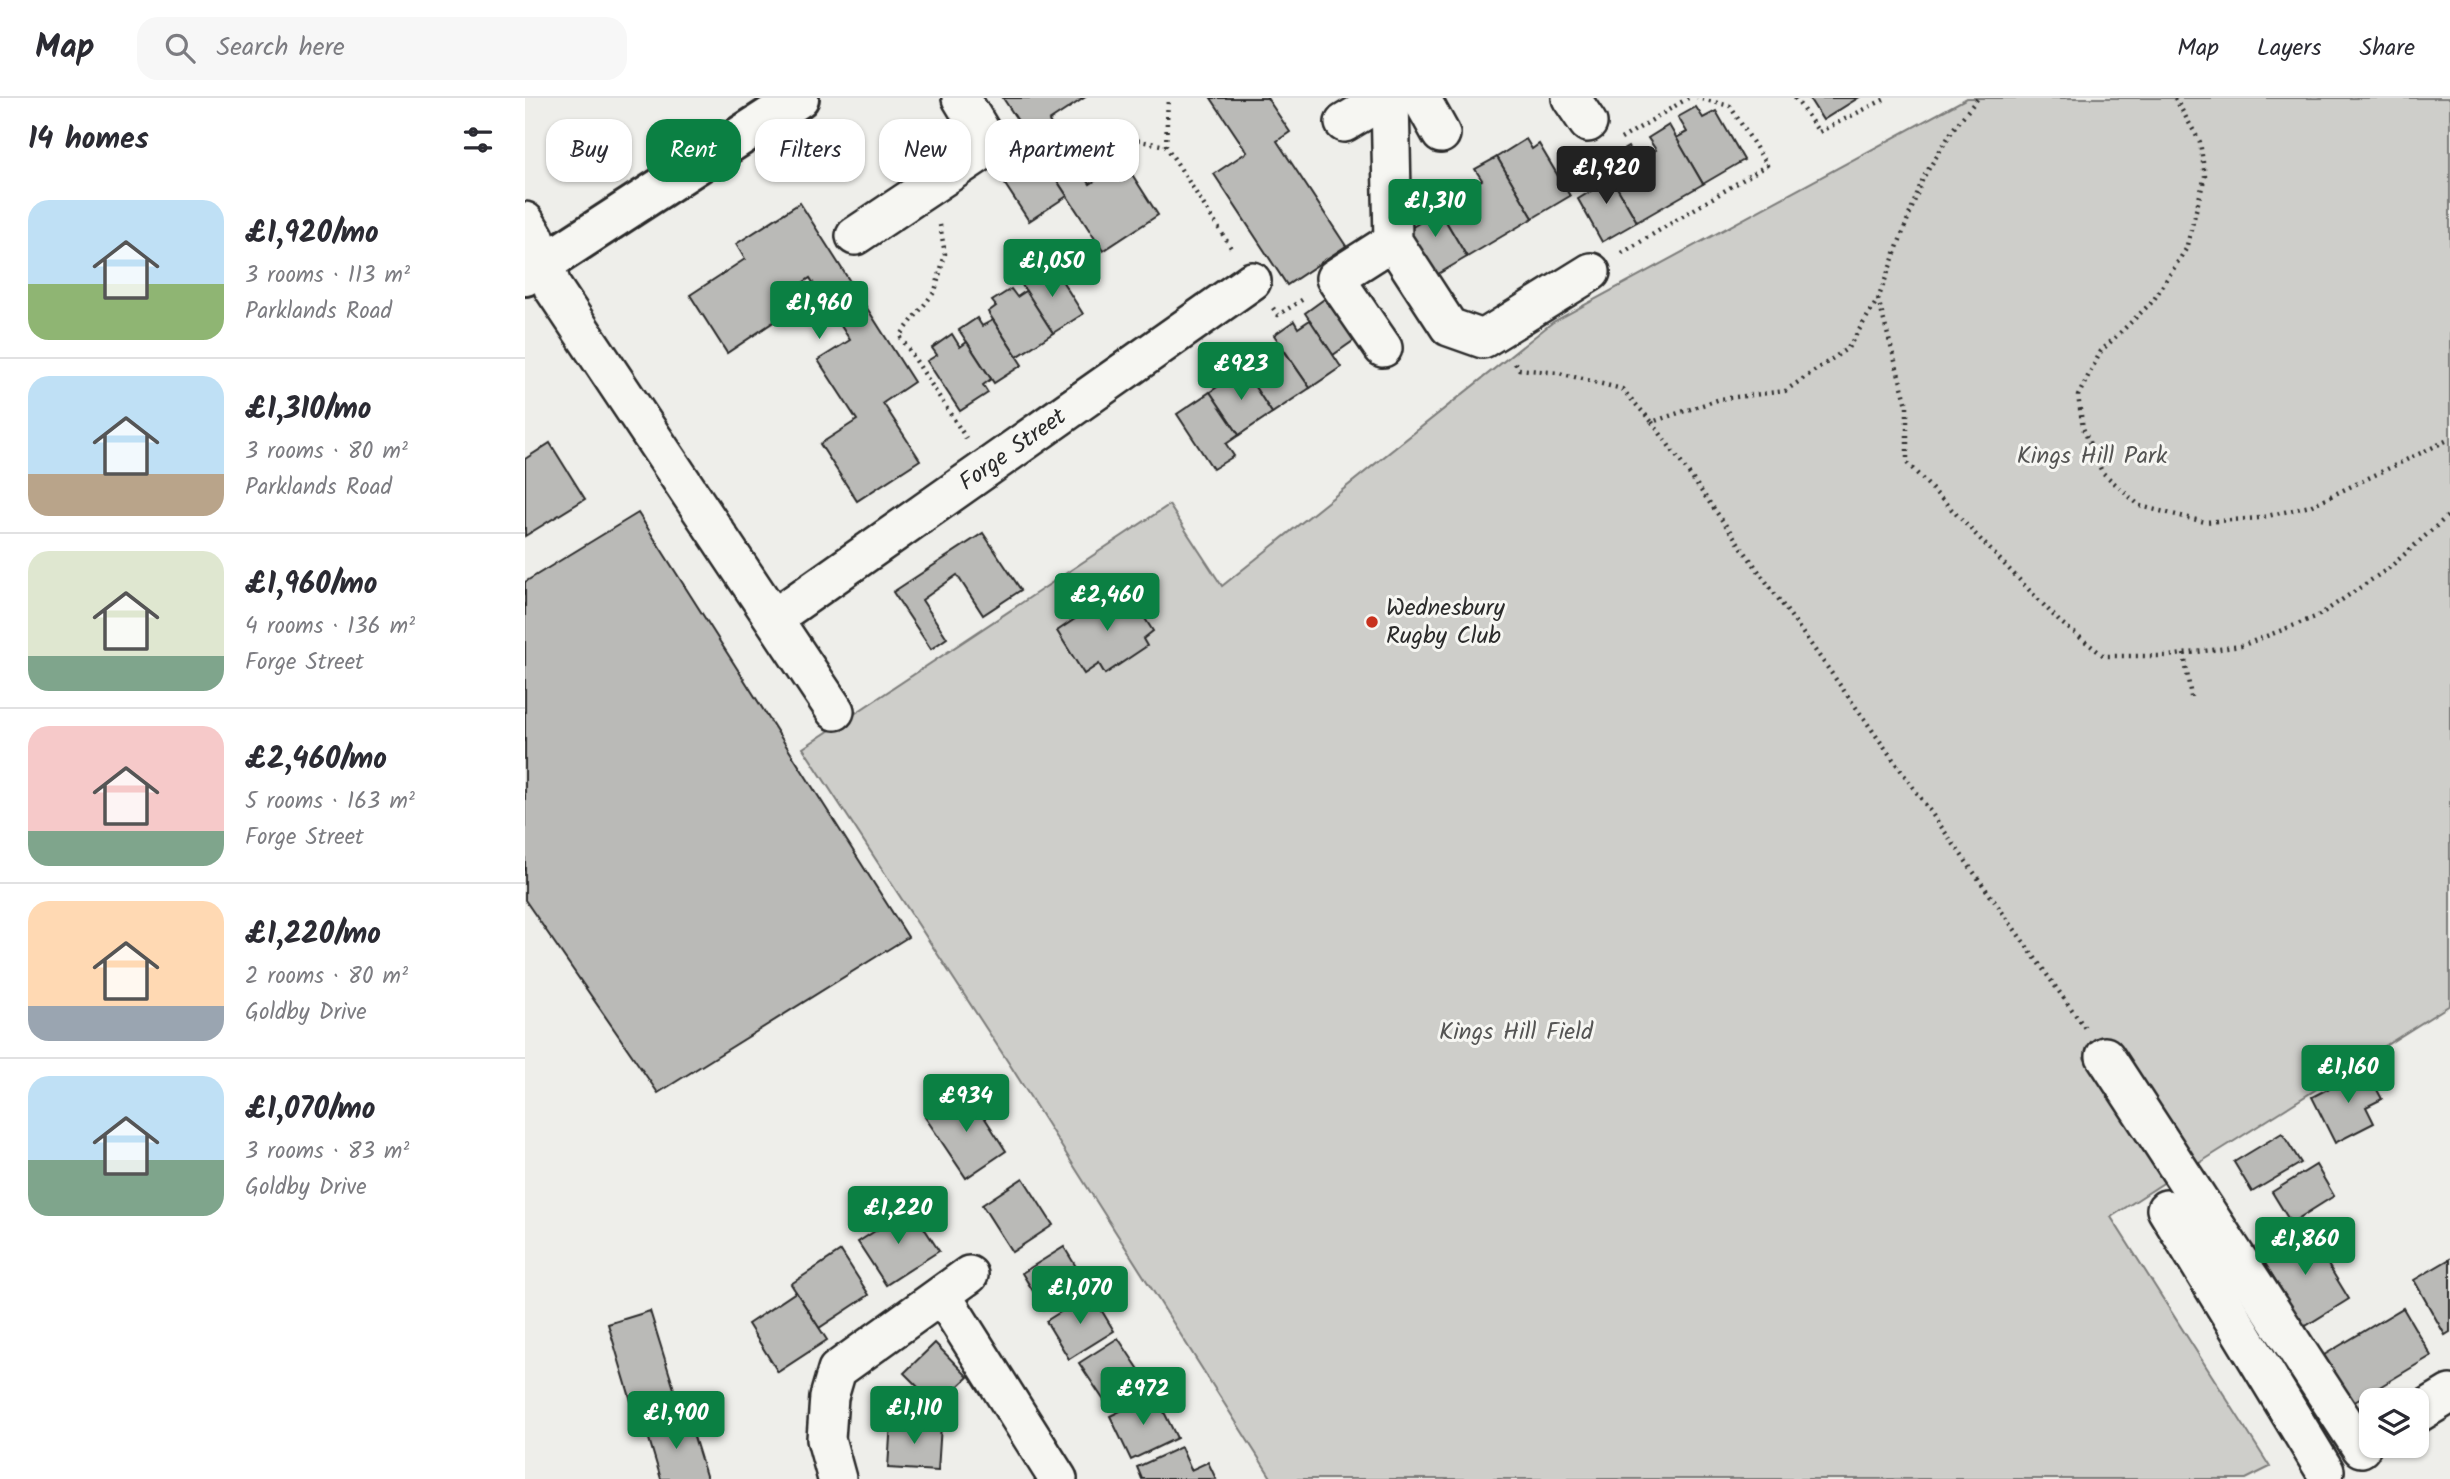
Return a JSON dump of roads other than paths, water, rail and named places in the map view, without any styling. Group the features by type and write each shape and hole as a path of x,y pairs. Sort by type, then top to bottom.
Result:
{"main road":[{"path":"534,270 799,98"}],"street":[{"path":"855,236 990,146 961,98"},
{"path":"1344,123 1388,98 1393,241 1449,327 1483,339 1591,272"},
{"path":"1421,98 1441,134"},
{"path":"525,222 535,237 534,270 553,288 835,711"},
{"path":"1383,348 1335,278 1393,241"},
{"name":"Forge Street","path":"774,618 1252,281"},
{"path":"2105,1056 2359,1435"},
{"path":"2166,1209 2318,1475 2359,1449"},
{"path":"837,1479 827,1439 829,1397 837,1370 955,1285 1058,1479"},
{"path":"2429,1407 2450,1394"}],"place":[{"name":"Wednesbury Rugby Club","path":"1372,622"}],"park label":[{"name":"Kings Hill Park","path":"2092,456"},
{"name":"Kings Hill Field","path":"1516,1032"}]}
